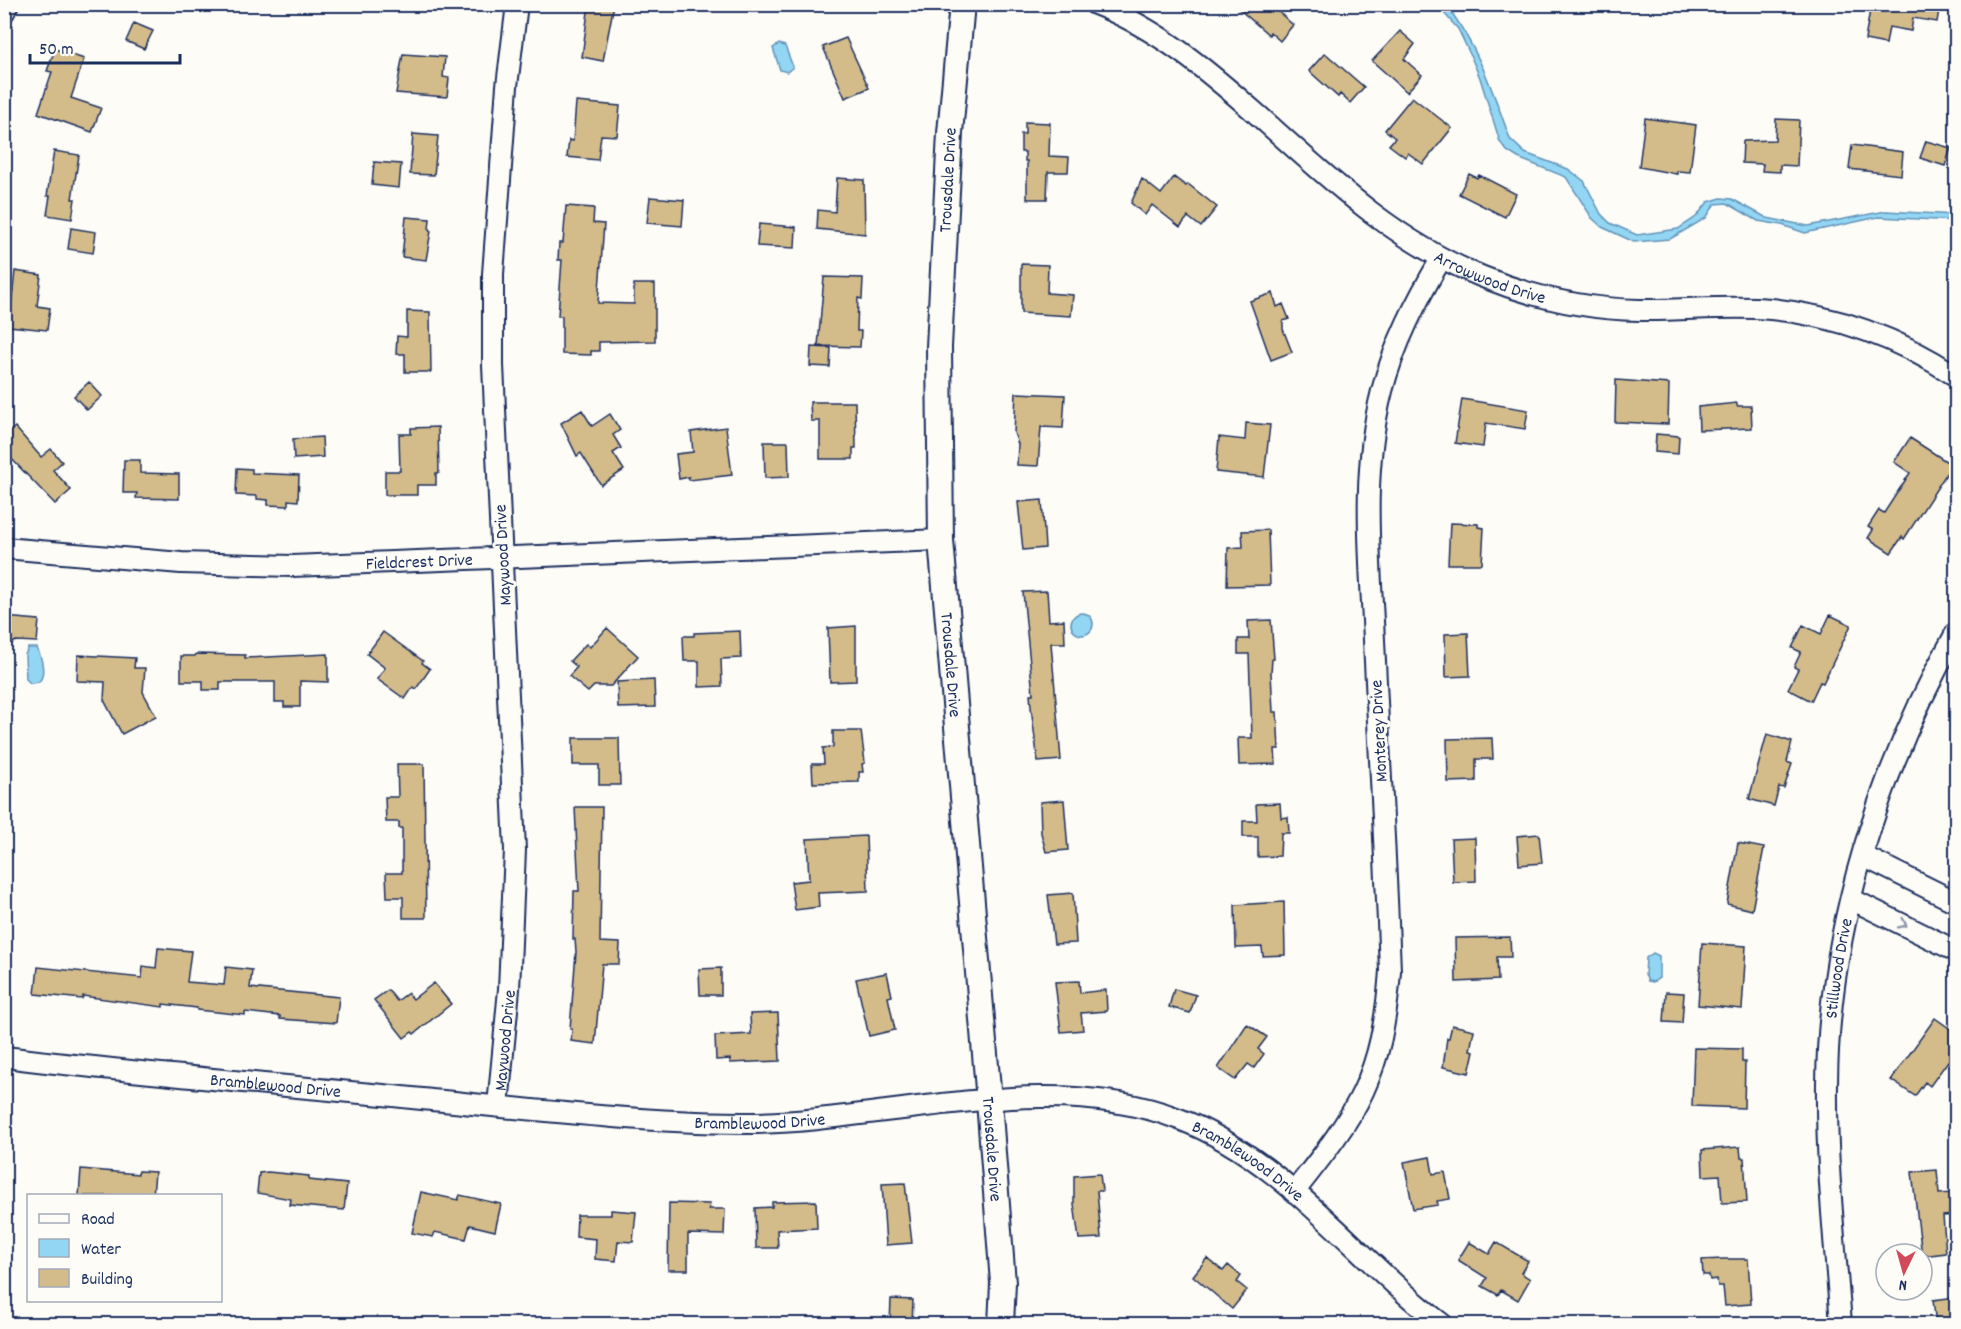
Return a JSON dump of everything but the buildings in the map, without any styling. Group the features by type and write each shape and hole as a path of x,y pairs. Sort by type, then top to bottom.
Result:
{"street":[{"path":"4,12 8,4"},
{"name":"Maywood Drive","path":"498,1106 511,970 514,850 513,763 500,558 493,365 493,274 506,96 518,4"},
{"name":"Trousdale Drive","path":"962,4 950,133 939,347 941,540 1003,1283 1001,1324"},
{"name":"Arrowwood Drive","path":"1095,4 1146,28 1193,60 1355,199 1441,259 1504,286 1575,303 1640,310 1751,308 1814,315 1875,333 1928,358 1956,376"},
{"name":"Monterey Drive","path":"1294,1192 1354,1112 1370,1080 1385,1029 1390,971 1370,573 1370,469 1376,422 1387,375 1407,322 1441,259"},
{"name":"Fieldcrest Drive","path":"4,548 215,565 292,566 941,540"},
{"name":"Stillwood Drive","path":"1840,1324 1827,1082 1833,999 1851,898 1863,856 1906,734 1956,633"},
{"path":"1863,856 1956,902"},
{"path":"1851,898 1956,951"},
{"name":"Bramblewood Drive","path":"4,1057 498,1106 634,1118 744,1123 840,1117 989,1101 1073,1097 1105,1100 1152,1110 1181,1120 1230,1144 1294,1192 1442,1324"}],"water":[{"path":"1437,5 1446,5 1467,36 1490,86 1510,139 1525,153 1568,169 1584,181 1601,214 1610,223 1637,235 1678,229 1696,217 1708,202 1721,198 1732,199 1767,218 1808,226 1886,211 1956,215 1956,221 1878,217 1805,233 1782,225 1758,221 1727,203 1715,204 1706,218 1670,239 1634,242 1602,227 1592,218 1566,177 1518,158 1507,151 1500,142 1480,78 1458,29"},
{"path":"779,44 785,46 793,67 787,72 780,70 773,48"},
{"path":"1082,613 1090,616 1093,624 1090,632 1082,635 1074,632 1071,624 1074,616"},
{"path":"28,648 37,648 40,656 43,674 39,682 30,683 26,679 25,655"},
{"path":"1653,953 1659,956 1659,978 1653,982 1648,981 1645,975 1646,958"}]}
